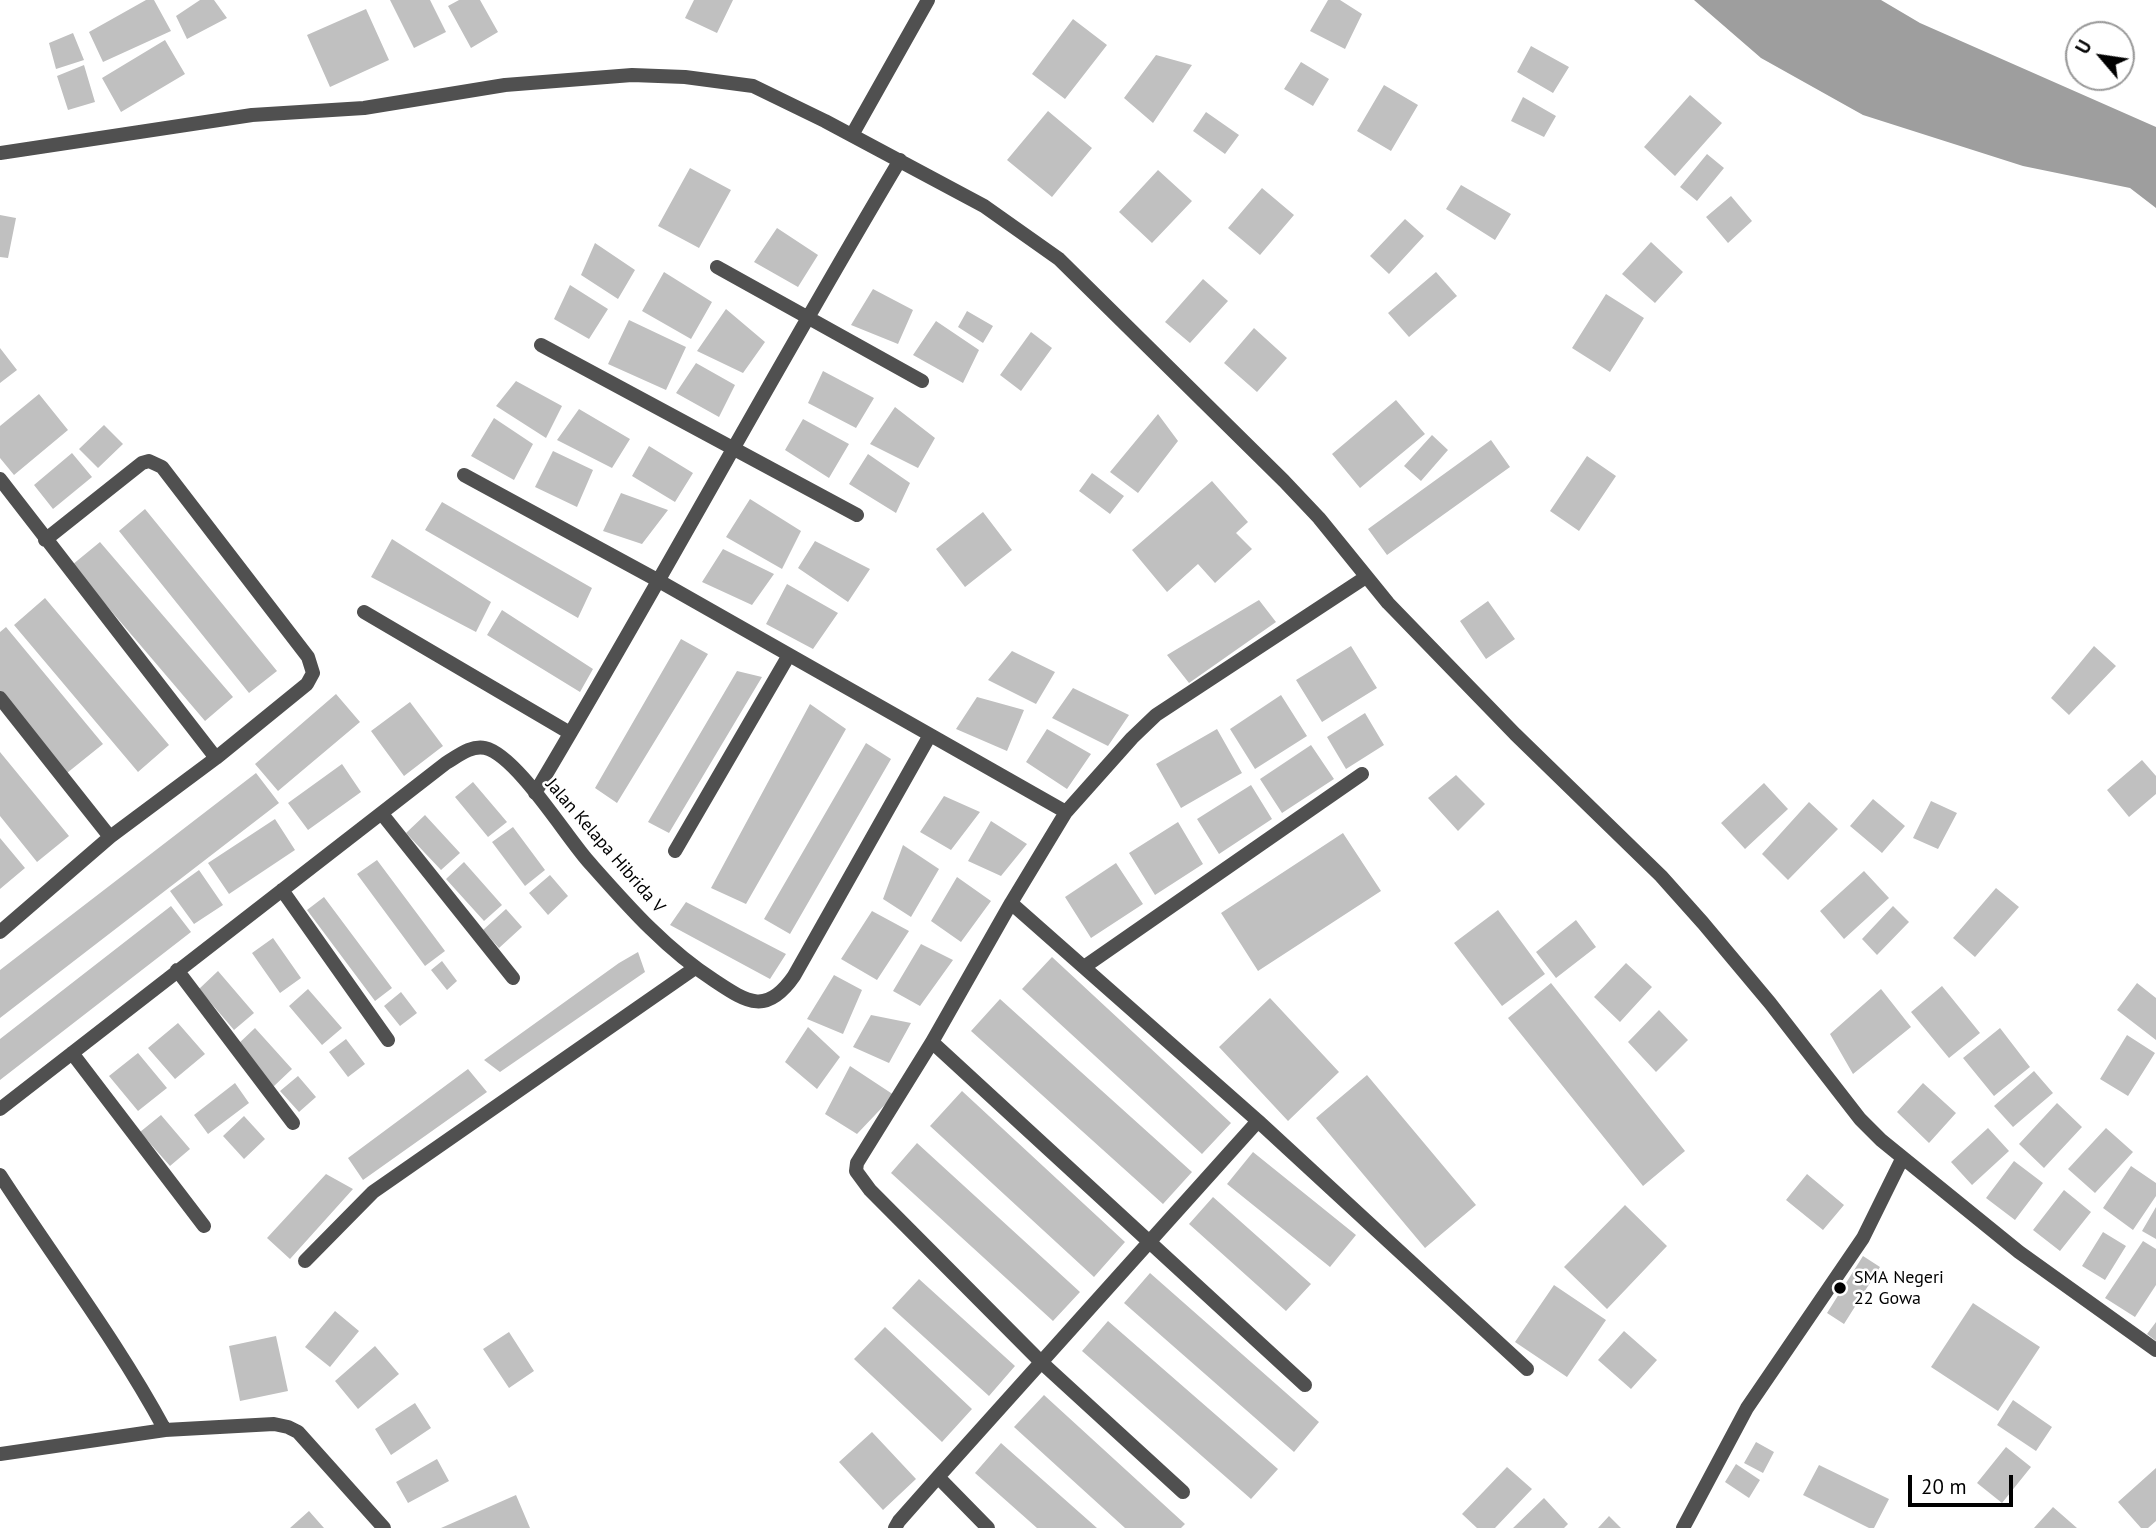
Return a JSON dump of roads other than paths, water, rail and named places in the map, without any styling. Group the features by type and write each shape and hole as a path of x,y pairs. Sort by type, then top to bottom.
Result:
{"street":[{"path":"852,135 928,0"},
{"path":"0,153 252,116 364,108 505,85 632,75 685,77 753,86 852,135 984,206 1059,259 1284,481 1319,518 1366,577 1515,734 1661,876 1770,1003 1860,1119 1902,1159 2019,1252 2156,1350"},
{"path":"534,793 659,581 807,316 900,160"},
{"path":"717,267 922,381"},
{"path":"541,345 857,515"},
{"path":"0,932 110,837 216,758 307,684 313,673 312,665 162,467 154,462 142,463 45,540"},
{"path":"464,475 659,581 1066,812"},
{"path":"0,480 216,758"},
{"path":"1183,1492 1041,1362 870,1190 856,1171 857,1163 932,1042 1066,812 1156,715 1366,577"},
{"path":"364,612 570,733"},
{"path":"675,851 789,655"},
{"path":"0,698 110,837"},
{"name":"Jalan Kelapa Hibrida V","path":"382,814 446,763 476,747 487,748 506,761 586,859 661,940 695,968 742,999 754,1003 778,996 794,976 930,735"},
{"path":"1084,967 1362,774"},
{"path":"0,1109 382,814 513,978"},
{"path":"282,890 388,1040"},
{"path":"1011,903 1258,1121 1527,1368"},
{"path":"305,1261 373,1192 695,968"},
{"path":"177,970 293,1123"},
{"path":"932,1042 1305,1385"},
{"path":"72,1053 204,1226"},
{"path":"895,1528 1149,1240 1258,1121"},
{"path":"1683,1528 1747,1408 1863,1237 1902,1159"},
{"path":"0,1175 98,1321 165,1430"},
{"path":"0,1454 165,1430 274,1424 298,1432 384,1528"},
{"path":"938,1477 988,1528"}],"place":[{"name":"SMA Negeri 22 Gowa","path":"1840,1288"}]}
